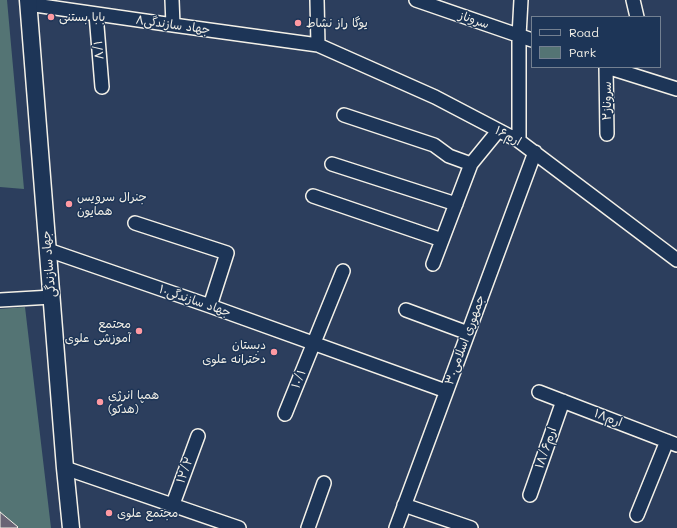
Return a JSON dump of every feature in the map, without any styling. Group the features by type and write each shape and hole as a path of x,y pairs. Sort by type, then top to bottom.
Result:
{"main road":[{"name":"جهاد سازندگی","path":"28,2 65,468 72,528"}],"street":[{"path":"172,0 173,26"},
{"name":"سروناز","path":"416,0 531,40"},
{"path":"519,141 519,36 521,0"},
{"path":"633,0 637,16"},
{"name":"جهاد سازندگی۸","path":"28,2 173,26 318,46"},
{"path":"317,4 318,46"},
{"name":"۸/۱","path":"96,14 102,87"},
{"name":"ارم۱۶","path":"318,46 435,97 519,141 677,260"},
{"name":"سروناز۲","path":"607,68 607,134"},
{"path":"610,68 677,89"},
{"path":"648,68 650,80"},
{"path":"344,115 434,145 449,156 471,164"},
{"path":"433,264 471,164 498,131"},
{"name":"جمهوری اسلامی۳۰","path":"396,528 535,152"},
{"path":"332,164 456,204"},
{"path":"313,196 442,240"},
{"path":"135,223 227,253 210,306"},
{"name":"جهاد سازندگی۱۰","path":"48,250 210,306 446,392"},
{"name":"۱۰/۱","path":"285,414 343,271"},
{"path":"0,300 52,296"},
{"path":"406,310 468,333"},
{"name":"ارم۱۸","path":"539,392 672,443"},
{"name":"۱۸/۶ارم","path":"530,495 563,401"},
{"name":"۱۲/۲","path":"173,504 198,436"},
{"path":"637,515 672,443"},
{"path":"65,468 239,528"},
{"path":"308,528 324,483"},
{"path":"404,505 471,528"}],"green space":[{"path":"0,0 7,0 24,189 0,187"},
{"path":"25,307 51,528 0,528 0,309"}],"building":[{"path":"0,512 18,527 0,528"}],"place":[{"name":"بابا بستنی","path":"51,17"},
{"name":"یوگا راز نشاط","path":"298,23"},
{"name":"جنرال سرویس همایون","path":"69,204"},
{"name":"محتمع آموزشی علوی","path":"139,331"},
{"name":"دبستان دخترانه علوی","path":"274,352"},
{"name":"همپا انرژی (هدکو)","path":"100,402"},
{"name":"مجتمع علوی","path":"109,513"}]}
